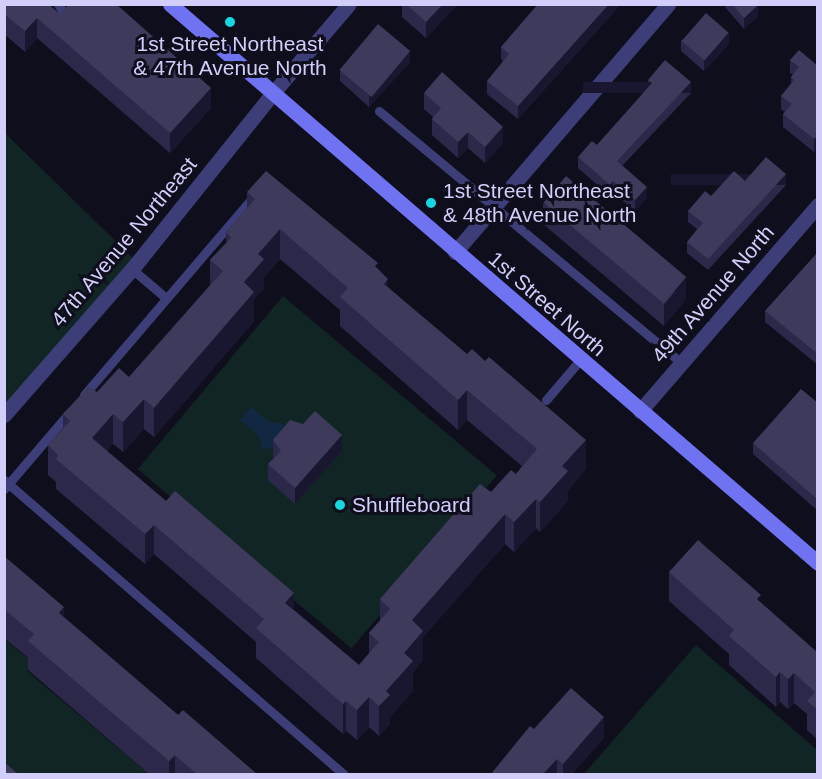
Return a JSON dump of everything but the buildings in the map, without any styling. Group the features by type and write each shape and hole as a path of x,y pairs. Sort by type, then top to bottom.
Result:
{"street":[{"name":"1st Street North","path":"170,4 818,563"},
{"name":"47th Avenue Northeast","path":"4,415 132,269 272,94 349,4"},
{"path":"455,252 668,4"},
{"name":"49th Avenue North","path":"640,411 818,205"}],"lane":[{"path":"58,4 66,17"},
{"path":"379,111 681,363"},
{"path":"260,190 6,485 344,774"},
{"path":"132,269 166,298"},
{"path":"546,400 580,360"}],"green space":[{"path":"5,133 137,262 5,415"},
{"path":"283,296 497,475 351,648 138,469"},
{"path":"4,639 33,663 27,671 149,774 5,774"},
{"path":"696,645 817,750 817,774 584,774"}],"water":[{"path":"251,407 269,422 283,424 285,433 272,448 262,449 258,435 240,420"}],"place":[{"name":"1st Street Northeast & 47th Avenue North","path":"230,22"},
{"name":"1st Street Northeast & 48th Avenue North","path":"431,203"},
{"name":"Shuffleboard","path":"340,505"}]}
